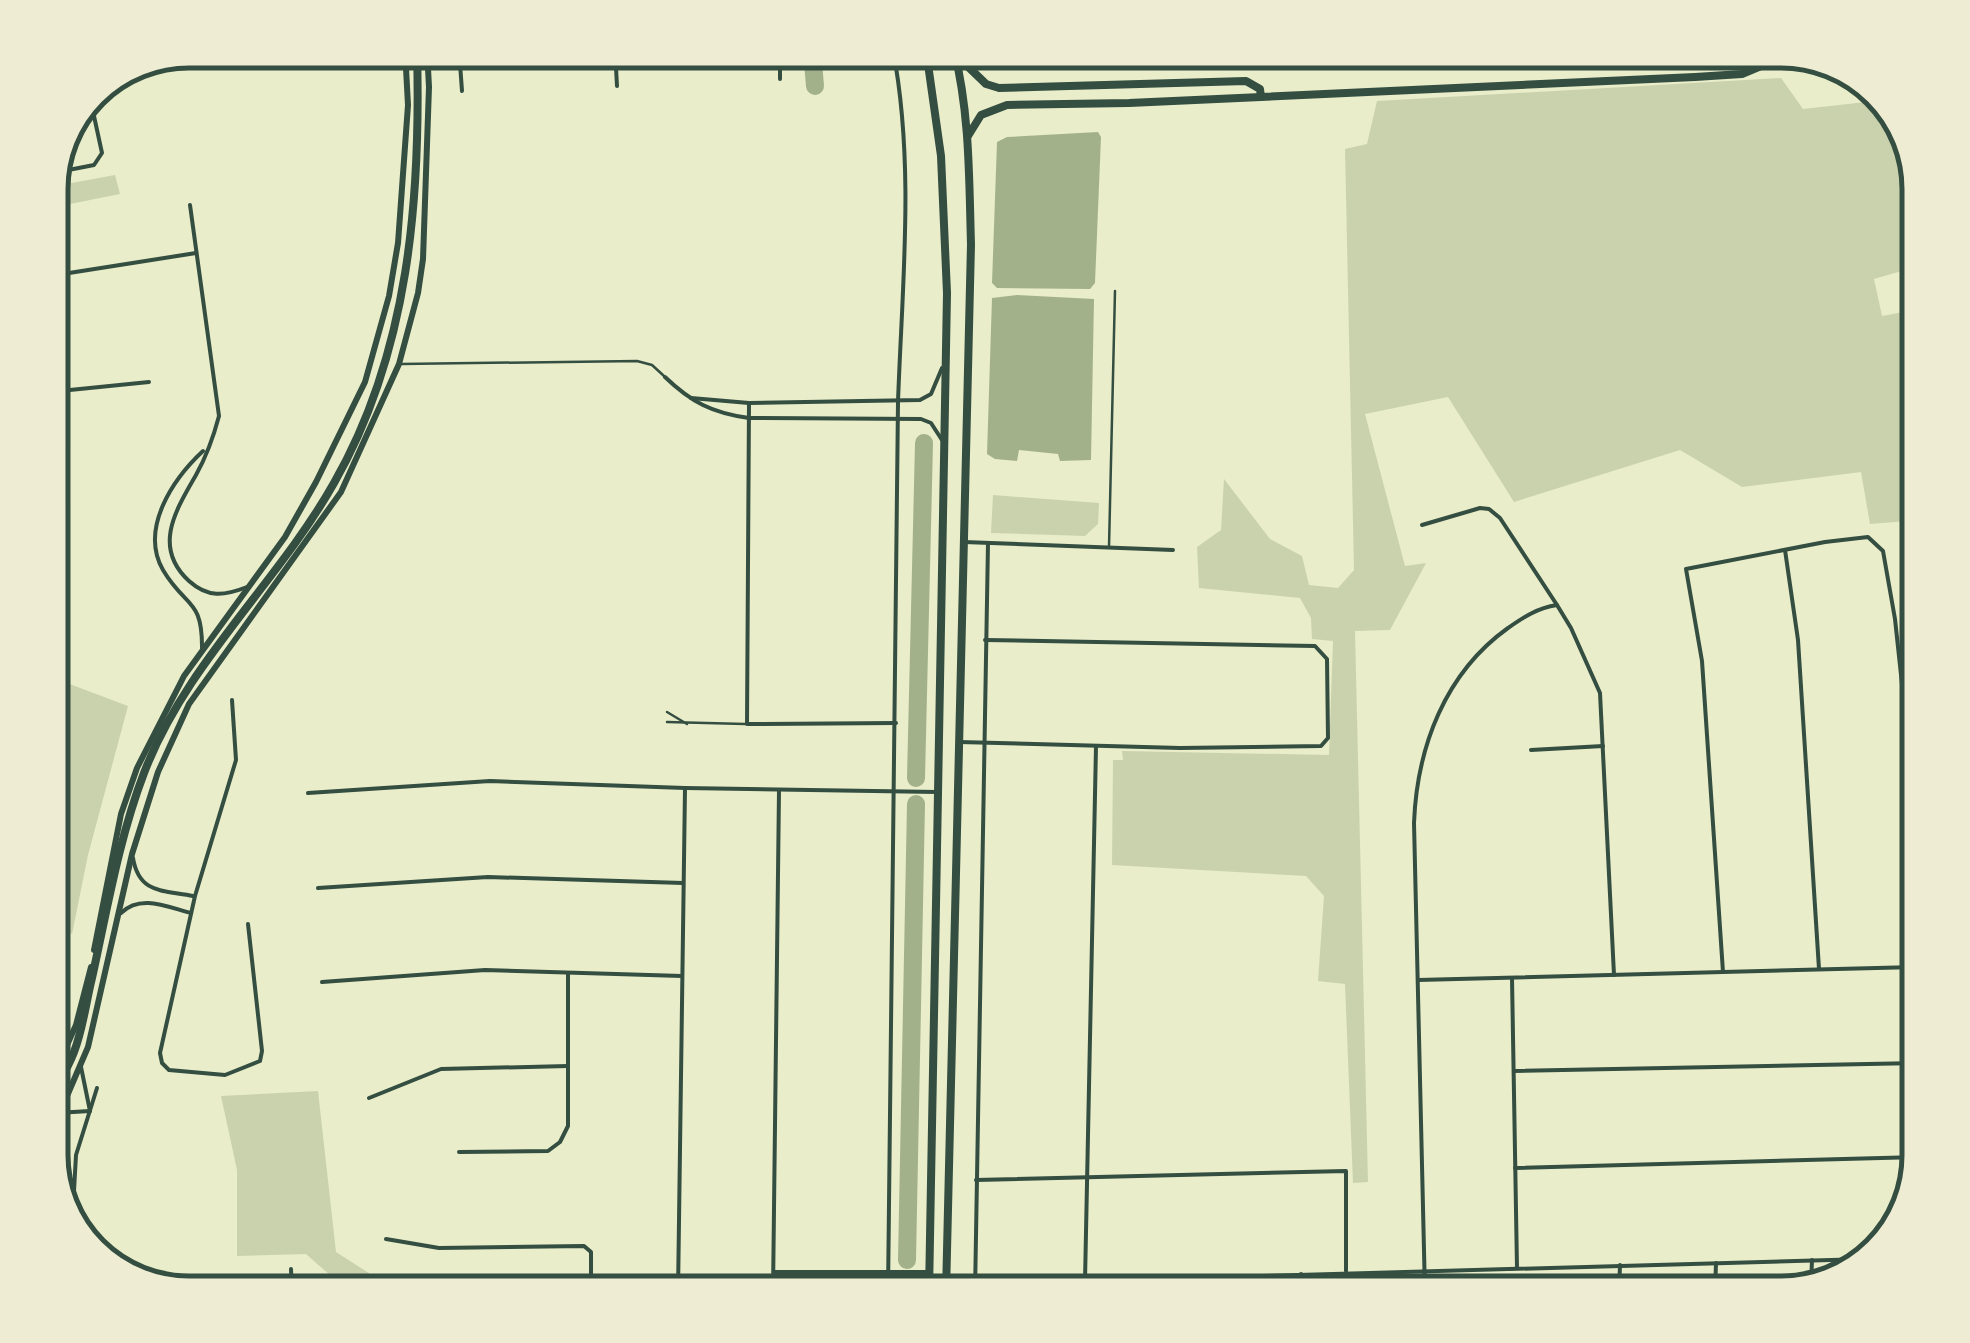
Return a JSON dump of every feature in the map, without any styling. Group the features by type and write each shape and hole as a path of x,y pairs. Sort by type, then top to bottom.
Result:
{"highway":[{"path":"68,1056 117,851 141,772 179,692 330,482 371,395 393,321 409,231 413,68"},
{"path":"68,1064 75,1050 121,852 144,773 182,693 334,483 375,395 396,321 412,231 418,105 414,68"},
{"path":"929,68 946,226 929,1276"},
{"path":"946,1276 971,244 968,136 959,68"},
{"path":"970,68 986,84 1000,88 1246,81 1260,89 1261,97"},
{"path":"968,136 981,116 1007,105 1710,76 1742,74 1756,68"}],"main road":[{"path":"68,1044 76,1025 121,814 137,768 180,683 275,554 350,415 370,365 389,296 398,243 411,68"},
{"path":"68,1094 88,1047 132,854 158,772 189,704 340,492 399,364 418,293 425,232 427,68"}],"street":[{"path":"460,68 462,91"},
{"path":"616,68 616,86"},
{"path":"780,68 780,79"},
{"path":"888,1276 898,402 904,262 902,112 895,68"},
{"path":"70,170 94,165 99,160 102,152 94,114"},
{"path":"190,205 219,402 214,435 175,514 170,552 176,569 200,591 224,595 251,585"},
{"path":"68,273 196,253"},
{"path":"686,398 749,403 920,400 931,394 946,357"},
{"path":"665,376 686,398 722,414 749,418 921,419 931,423 944,444"},
{"path":"68,390 150,382"},
{"path":"749,403 747,724 896,724"},
{"path":"202,652 201,618 161,566 156,550 162,509 171,487 207,448"},
{"path":"1422,525 1480,508 1490,509 1500,518 1556,605 1600,693 1614,975"},
{"path":"162,509 175,514"},
{"path":"157,531 171,533"},
{"path":"1724,972 1702,661 1686,569 1861,537 1874,540 1883,551 1902,687"},
{"path":"964,542 1172,550"},
{"path":"975,1276 988,543"},
{"path":"1785,550 1798,640 1819,969"},
{"path":"1424,1276 1415,806 1421,764 1434,720 1456,680 1488,642 1530,613 1556,605"},
{"path":"958,742 1321,746 1328,738 1327,660 1315,646 985,640"},
{"path":"232,700 236,760 194,896 160,1053 169,1070 226,1075 260,1061 248,924"},
{"path":"1085,1276 1096,746"},
{"path":"1531,750 1603,746"},
{"path":"308,793 490,780 937,792"},
{"path":"678,1276 685,788"},
{"path":"774,1276 779,790"},
{"path":"132,854 135,870 147,887 194,896"},
{"path":"318,888 488,877 684,883"},
{"path":"119,914 128,906 145,902 191,913"},
{"path":"1418,980 1902,966"},
{"path":"322,982 485,970 682,976"},
{"path":"459,1152 555,1148 568,1126 568,973"},
{"path":"1512,978 1517,1268"},
{"path":"1514,1071 1902,1063"},
{"path":"80,1065 90,1110"},
{"path":"368,1098 441,1069 568,1066"},
{"path":"74,1192 76,1156 98,1088"},
{"path":"68,1114 90,1110"},
{"path":"1515,1168 1902,1159"},
{"path":"976,1180 1346,1171 1346,1272"},
{"path":"386,1239 439,1248 584,1246 591,1252 591,1276"},
{"path":"1235,1276 1841,1259"},
{"path":"1812,1260 1812,1271"},
{"path":"1715,1276 1716,1263"},
{"path":"1620,1265 1620,1276"},
{"path":"291,1270 291,1276"},
{"path":"774,1272 929,1272"}],"lane":[{"path":"1109,548 1115,292"},
{"path":"399,364 637,361 665,376"},
{"path":"667,712 688,724"},
{"path":"667,722 747,724"}],"shaded area":[{"path":"1781,78 1803,109 1866,102 1893,142 1901,173 1902,271 1874,279 1882,316 1902,312 1902,521 1870,524 1861,472 1742,487 1680,450 1514,502 1448,397 1365,414 1405,566 1426,563 1390,630 1355,631 1368,1182 1353,1183 1345,984 1318,981 1324,896 1306,876 1112,865 1113,760 1123,760 1122,751 1329,755 1333,641 1312,639 1311,618 1300,598 1199,588 1197,547 1221,530 1224,479 1270,539 1302,556 1309,585 1338,588 1354,570 1345,149 1367,144 1377,101"},
{"path":"1098,132 1101,137 1095,283 1090,289 997,288 992,283 997,142 1007,137"},
{"path":"115,175 120,194 68,204 68,184"},
{"path":"1017,295 1094,299 1091,460 1060,461 1058,454 1019,450 1017,461 995,459 987,454 992,298"},
{"path":"993,495 1099,503 1098,524 1085,536 991,533"},
{"path":"68,683 128,706 88,855 72,934 68,931"},
{"path":"318,1091 336,1252 373,1276 331,1276 306,1254 237,1256 237,1170 221,1096"}],"waterway":[{"path":"814,68 815,86"},
{"path":"916,778 924,443"},
{"path":"907,1260 916,804"}]}
